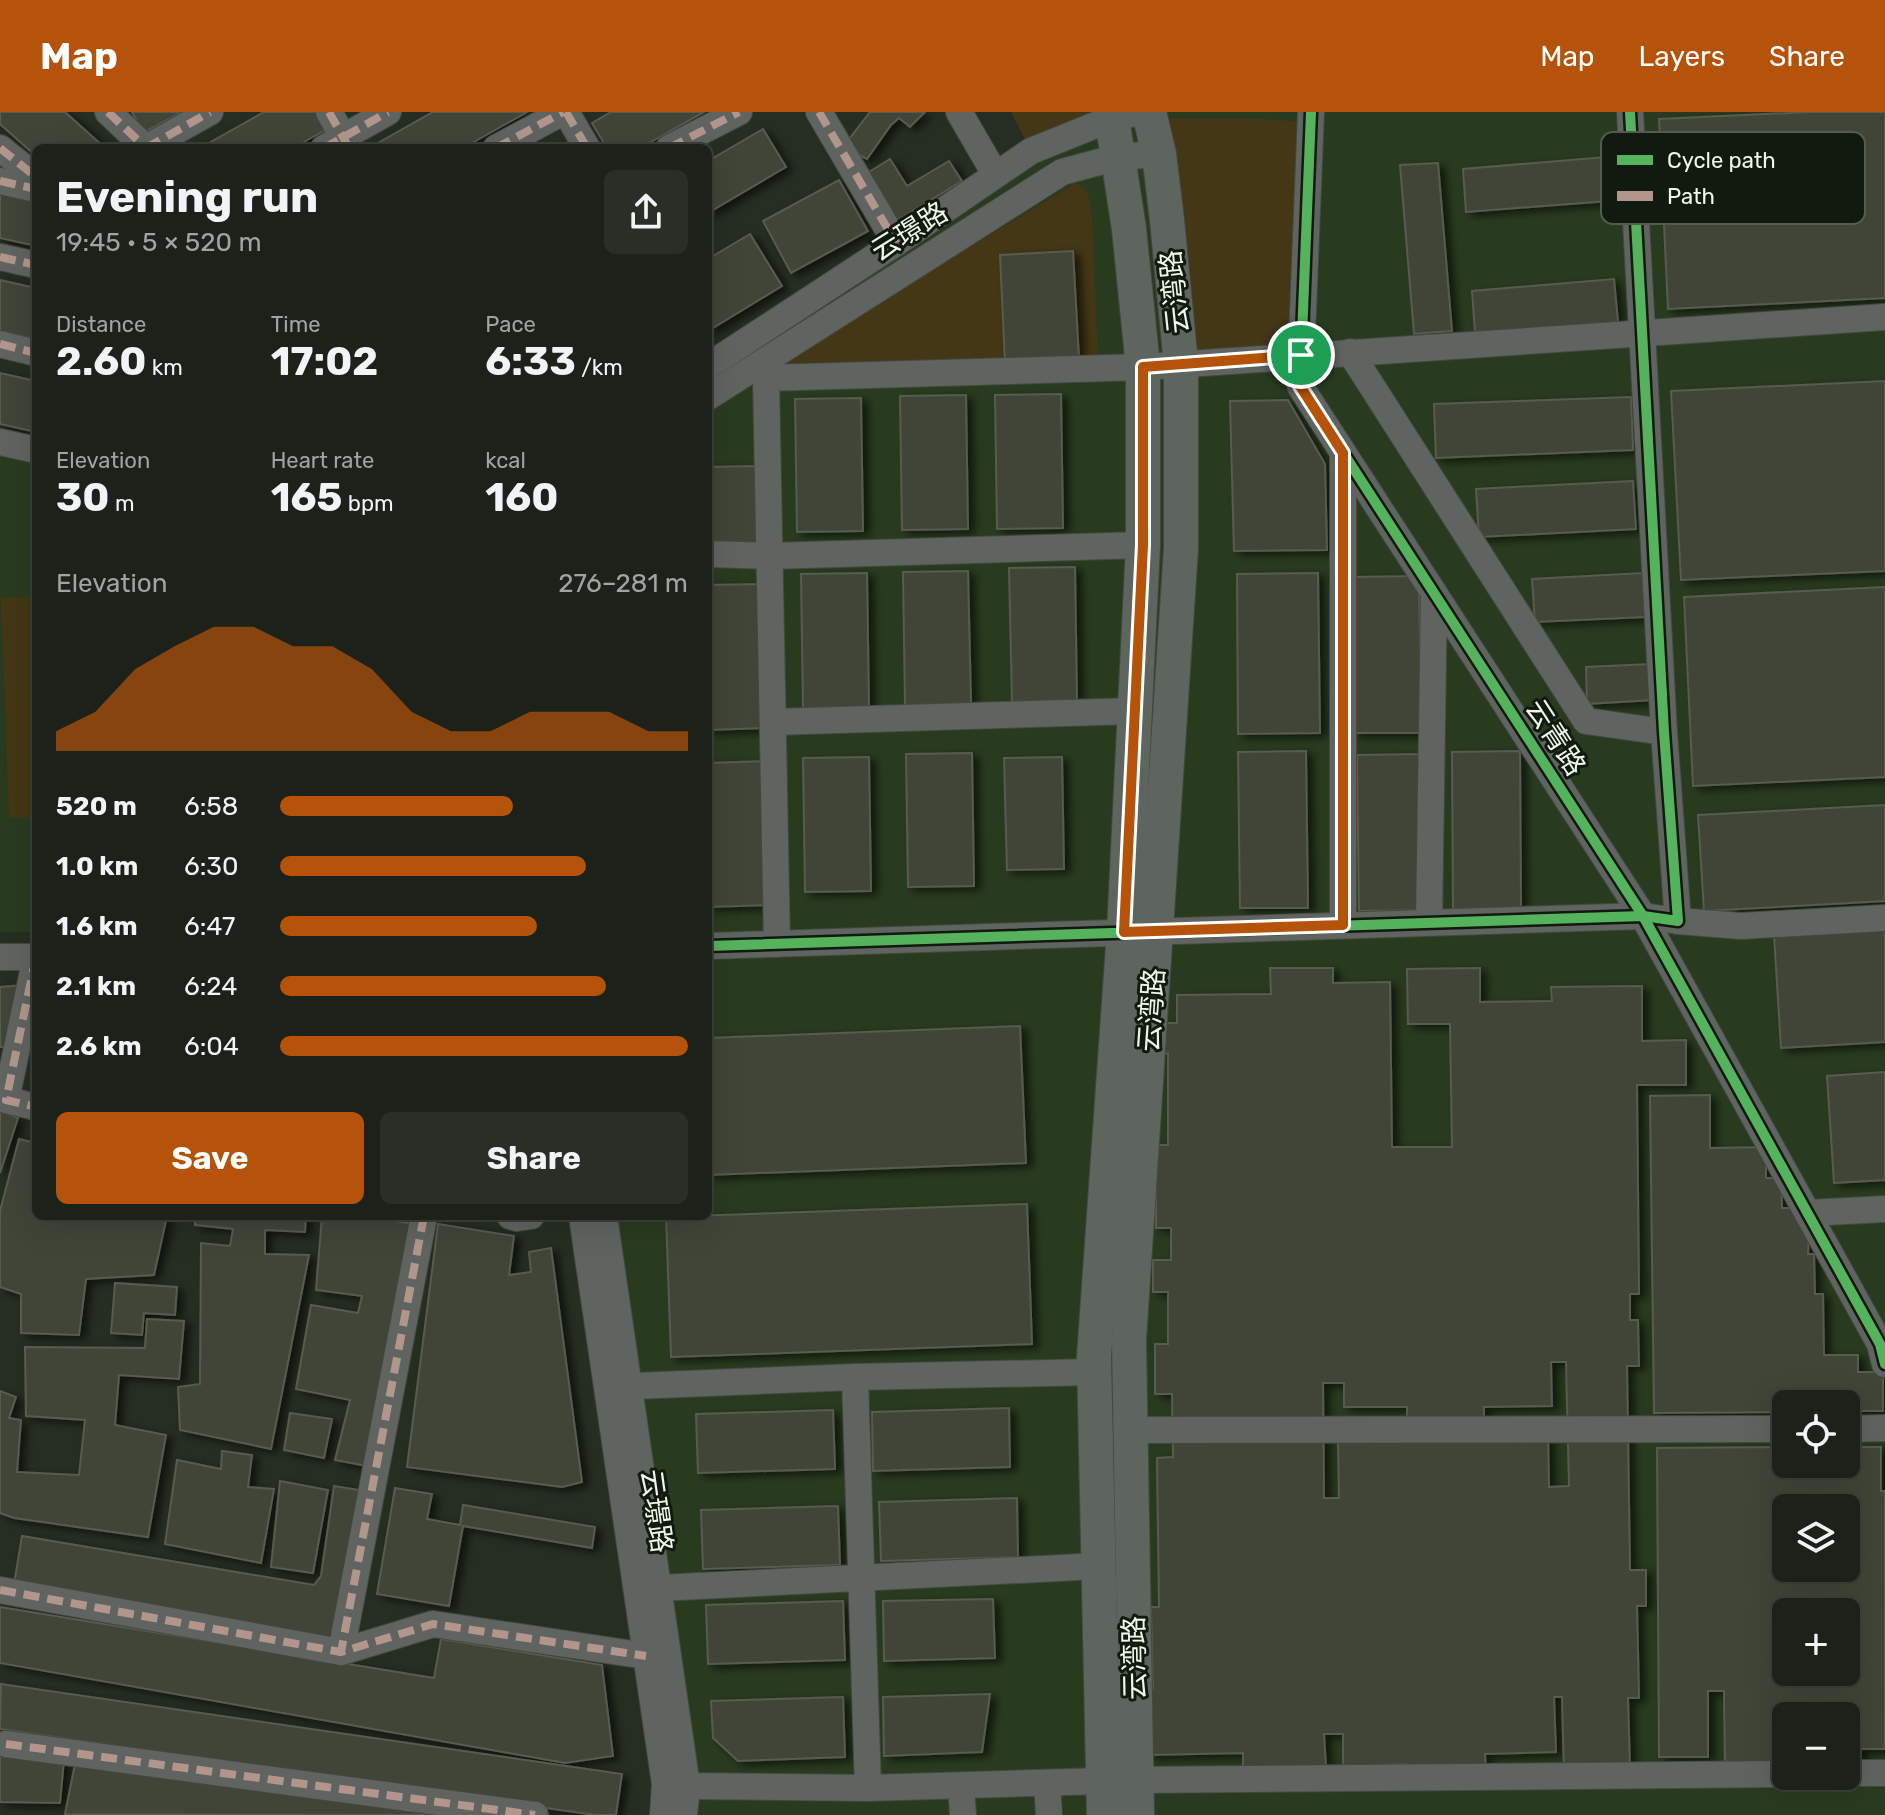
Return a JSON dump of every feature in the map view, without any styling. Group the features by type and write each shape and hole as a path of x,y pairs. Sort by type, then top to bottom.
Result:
{"main road":[{"name":"云湾路","path":"1137,1815 1119,1780 1099,1566 1094,1372 1181,548 1181,364 1159,154 1149,112"},
{"name":"云湾路","path":"1104,1815 1119,1780 1130,1430 1129,1340 1140,931 1134,711 1143,545 1143,367 1112,113"}],"street":[{"path":"108,112 142,144"},
{"path":"153,144 210,112"},
{"path":"329,112 338,144 388,112"},
{"path":"504,144 564,112 584,144"},
{"path":"677,144 739,112"},
{"path":"819,112 896,243"},
{"path":"959,112 995,174"},
{"name":"云青路","path":"1311,112 1300,386 1643,916 1880,1344 1885,1364"},
{"path":"1630,112 1631,132"},
{"name":"云璟路","path":"712,363 1031,151 1112,113"},
{"path":"0,148 32,174"},
{"name":"云璟路","path":"712,394 1062,172 1118,157 1159,154"},
{"path":"1074,169 1098,174 1111,188 1127,218"},
{"path":"0,181 32,188"},
{"path":"1636,224 1664,732 1678,921"},
{"path":"0,257 32,264"},
{"path":"777,944 766,378 1143,367 1885,317"},
{"path":"0,344 32,352"},
{"path":"1350,352 1586,721 1664,732"},
{"path":"0,442 32,449"},
{"path":"1343,453 1343,925"},
{"path":"712,554 770,556 1143,545"},
{"path":"1429,922 1434,593"},
{"path":"773,722 1134,711"},
{"path":"712,946 1643,916 1741,926 1885,918"},
{"path":"0,957 32,957"},
{"path":"32,976 6,1100 32,1106"},
{"path":"1808,1213 1885,1209"},
{"path":"341,1652 423,1220"},
{"name":"云璟路","path":"583,1220 617,1387 676,1785 663,1815"},
{"name":"云璟路","path":"604,1220 617,1387"},
{"path":"617,1387 855,1377 1094,1372"},
{"path":"855,1377 868,1788"},
{"path":"1860,1429 1885,1428"},
{"path":"1130,1430 1772,1429"},
{"path":"647,1588 1099,1566"},
{"name":"云璟路","path":"647,1588 646,1656 684,1815"},
{"path":"0,1590 341,1652 433,1624 646,1656"},
{"path":"6,1744 535,1815"},
{"path":"1860,1773 1885,1773"},
{"path":"676,1785 868,1788 1119,1780 1772,1774"},
{"path":"1047,1783 1049,1815"},
{"path":"961,1786 963,1815"}],"shaded area":[{"path":"1011,112 1111,112 1031,151"},
{"path":"1111,112 1885,112 1885,1815 663,1815 583,1220 712,1220 712,363"},
{"path":"1164,118 1304,122 1293,350 1191,357"},
{"path":"1076,183 1088,193 1091,207 1098,358 773,366"},
{"path":"0,453 32,460 32,932 0,932"},
{"path":"32,597 32,817 9,818 1,598"}],"building":[{"path":"0,112 65,112 101,144 32,144 32,152 0,124"},
{"path":"132,112 182,112 143,133"},
{"path":"264,112 317,112 327,129 300,144 207,144"},
{"path":"433,112 527,112 470,144 376,144"},
{"path":"611,112 704,112 647,144 605,144 592,123"},
{"path":"870,112 925,112 910,127 899,118 867,159 843,147"},
{"path":"1885,112 1885,298 1668,309 1664,224 1865,224 1865,132 1660,132 1659,119"},
{"path":"763,129 786,167 712,211 712,159"},
{"path":"1601,157 1601,202 1466,212 1463,169"},
{"path":"890,159 907,186 949,161 962,181 893,223 864,175"},
{"path":"1438,163 1452,331 1414,334 1400,165"},
{"path":"839,180 868,231 791,273 763,221"},
{"path":"0,187 32,194 32,245 0,238"},
{"path":"750,234 782,286 712,329 712,257"},
{"path":"1073,251 1079,359 1005,363 1000,255"},
{"path":"1614,279 1618,322 1475,333 1472,291"},
{"path":"0,280 32,287 32,338 0,331"},
{"path":"0,373 32,380 32,431 0,424"},
{"path":"1885,381 1885,571 1681,580 1671,391"},
{"path":"1061,394 1063,528 997,529 995,395"},
{"path":"966,395 968,529 902,530 900,396"},
{"path":"1631,397 1633,450 1436,458 1434,404"},
{"path":"861,398 863,531 797,532 795,399"},
{"path":"1288,400 1325,464 1327,550 1234,551 1230,401"},
{"path":"760,466 762,543 712,544 712,467"},
{"path":"1633,481 1636,529 1479,537 1476,489"},
{"path":"1075,567 1077,701 1012,702 1009,568"},
{"path":"968,571 971,704 905,705 903,572"},
{"path":"867,573 869,707 803,708 801,574"},
{"path":"1318,573 1320,733 1238,734 1237,574"},
{"path":"1643,573 1645,617 1535,622 1532,579"},
{"path":"1419,576 1421,733 1353,733 1351,577"},
{"path":"761,584 765,728 712,730 712,585"},
{"path":"1885,587 1885,777 1693,786 1684,597"},
{"path":"1651,664 1653,700 1587,704 1586,667"},
{"path":"1306,751 1308,908 1240,908 1238,752"},
{"path":"1520,751 1521,908 1453,909 1452,752"},
{"path":"972,753 974,886 908,887 906,754"},
{"path":"1425,754 1427,910 1359,911 1357,755"},
{"path":"869,757 871,891 805,892 803,758"},
{"path":"1062,757 1064,869 1007,870 1004,758"},
{"path":"767,761 771,905 712,907 712,763"},
{"path":"1885,805 1885,901 1704,911 1698,815"},
{"path":"1885,928 1885,1042 1781,1048 1774,935"},
{"path":"1270,968 1333,968 1333,983 1390,982 1392,1147 1452,1147 1450,1024 1408,1024 1407,969 1480,968 1480,1002 1552,1001 1551,987 1642,986 1642,1041 1686,1040 1686,1085 1637,1085 1639,1294 1630,1294 1630,1320 1638,1320 1639,1366 1627,1366 1630,1570 1646,1570 1646,1606 1637,1606 1639,1698 1628,1698 1630,1770 1564,1772 1562,1697 1554,1697 1556,1752 1485,1754 1486,1773 1407,1776 1407,1764 1343,1766 1343,1734 1324,1734 1326,1767 1243,1770 1243,1753 1149,1755 1147,1688 1153,1688 1151,1607 1159,1607 1157,1458 1173,1457 1172,1394 1155,1394 1155,1344 1168,1344 1168,1292 1153,1292 1153,1260 1171,1260 1171,1228 1156,1228 1156,1145 1168,1145 1168,1053 1161,1055 1161,1023 1177,1023 1177,995 1271,994","holes":["1551,1362 1566,1362 1569,1486 1549,1487 1548,1433 1484,1435 1484,1407 1552,1406","1323,1383 1344,1383 1344,1407 1407,1407 1407,1438 1338,1438 1339,1498 1324,1498"]},
{"path":"23,985 10,1047 0,1047 0,987"},
{"path":"1020,1026 1026,1163 712,1175 712,1038"},
{"path":"1885,1072 1885,1180 1834,1183 1827,1076"},
{"path":"1710,1095 1710,1148 1766,1147 1766,1178 1781,1178 1782,1208 1798,1208 1809,1226 1808,1254 1814,1254 1815,1294 1823,1294 1824,1355 1858,1355 1858,1372 1883,1372 1883,1411 1860,1411 1860,1390 1772,1390 1772,1412 1654,1413 1650,1096"},
{"path":"0,1110 18,1118 0,1173"},
{"path":"19,1139 32,1142 32,1220 166,1220 154,1275 86,1279 79,1335 21,1333 21,1294 0,1287 0,1211"},
{"path":"1027,1204 1032,1344 671,1357 666,1220 712,1220 712,1215"},
{"path":"195,1220 306,1220 305,1232 265,1230 265,1254 309,1255 271,1449 180,1430 178,1387 200,1384 201,1243 230,1246 233,1229 195,1225"},
{"path":"322,1220 390,1220 413,1224 367,1466 335,1460 350,1400 296,1389 311,1305 358,1313 362,1296 316,1290"},
{"path":"438,1224 514,1236 509,1275 531,1272 529,1252 551,1248 582,1482 562,1487 407,1467"},
{"path":"115,1283 177,1287 175,1315 144,1313 142,1335 111,1333"},
{"path":"147,1319 184,1321 179,1379 119,1375 115,1425 166,1435 148,1537 14,1518 0,1513 0,1391 16,1397 9,1418 21,1420 17,1472 79,1475 85,1420 26,1416 25,1347 145,1348"},
{"path":"1009,1408 1010,1467 873,1471 872,1412"},
{"path":"833,1410 835,1469 698,1473 696,1414"},
{"path":"290,1413 332,1419 324,1458 284,1450"},
{"path":"1772,1447 1772,1478 1860,1478 1860,1447 1881,1447 1881,1491 1885,1491 1885,1749 1861,1749 1860,1765 1860,1702 1772,1702 1772,1766 1725,1766 1724,1691 1708,1691 1708,1757 1659,1757 1657,1448"},
{"path":"222,1451 252,1455 248,1487 274,1489 261,1563 165,1544 177,1460 221,1469"},
{"path":"280,1481 328,1490 313,1573 271,1567"},
{"path":"334,1486 359,1490 332,1643 14,1584 22,1536 314,1585 321,1576"},
{"path":"395,1488 432,1494 427,1519 460,1525 463,1505 595,1527 592,1548 463,1526 449,1606 377,1594"},
{"path":"1017,1498 1018,1557 881,1561 879,1502"},
{"path":"838,1506 840,1565 703,1569 701,1510"},
{"path":"993,1599 995,1658 884,1661 883,1601"},
{"path":"843,1601 845,1660 708,1664 706,1605"},
{"path":"0,1607 434,1678 441,1639 602,1665 613,1756 565,1763 0,1663"},
{"path":"1,1684 622,1774 616,1815 595,1815 0,1729"},
{"path":"990,1694 982,1752 884,1756 883,1697"},
{"path":"843,1697 845,1757 738,1761 713,1738 711,1701"},
{"path":"0,1755 64,1760 60,1803 0,1802"},
{"path":"76,1759 451,1815 65,1814"}],"marked path":[{"path":"108,112 142,144"},
{"path":"153,144 210,112"},
{"path":"329,112 347,144"},
{"path":"331,144 388,112"},
{"path":"503,144 563,112"},
{"path":"566,112 585,144"},
{"path":"677,144 739,112"},
{"path":"819,112 896,243"},
{"path":"0,148 32,174"},
{"path":"0,181 32,188"},
{"path":"0,257 32,264"},
{"path":"0,344 32,352"},
{"path":"32,976 6,1100 32,1106"},
{"path":"423,1220 341,1652 433,1624 646,1656"},
{"path":"0,1590 341,1652"},
{"path":"6,1744 535,1815"}],"cycle path":[{"path":"1311,112 1300,386 1643,916 1880,1344 1885,1364"},
{"path":"1630,112 1631,132"},
{"path":"712,946 1643,916 1678,921 1664,732 1636,224"}],"route":[{"path":"1301,355 1300,386 1343,453 1343,925 1124,932 1143,545 1143,367 1301,355"}]}
